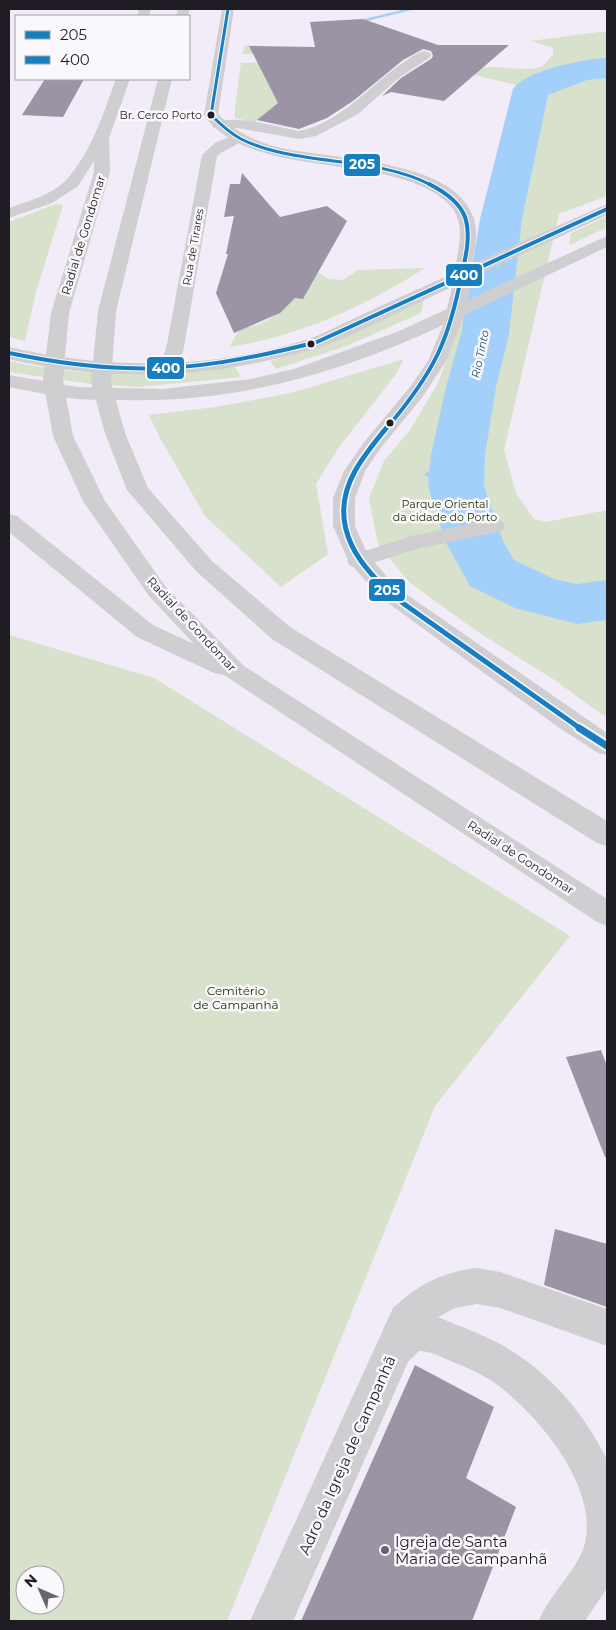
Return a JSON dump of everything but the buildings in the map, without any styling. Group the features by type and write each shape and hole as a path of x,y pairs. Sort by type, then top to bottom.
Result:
{"main road":[{"path":"228,9 211,115 219,125 237,138 276,151 376,167 423,181 441,190 455,202 464,214 468,228 461,289 445,346 428,374 358,463 349,482 343,505 343,524 349,543 358,561 388,592 567,720 607,746"},
{"path":"219,125 238,124 306,135 347,115 379,92 395,74 424,54"},
{"name":"Radial de Gondomar","path":"123,80 102,138 102,172 60,313 53,380 63,436 94,501 157,590 235,672 607,914"},
{"path":"165,80 107,311 101,382 116,433 138,490 204,566 281,633 607,836"},
{"path":"9,213 46,200 72,183 102,138"},
{"name":"Rua de Tirares","path":"164,370 174,352 176,344 210,154 220,146 237,138"},
{"path":"9,353 87,368 164,370 226,363 289,351 317,342 607,209"},
{"path":"9,381 77,393 182,394 250,385 300,374 404,336 607,241"},
{"path":"9,521 145,631 235,672"},
{"path":"358,561 434,538 494,526"},
{"path":"395,1349 406,1321 425,1304 451,1290 477,1286 500,1290 607,1327"},
{"name":"Adro da Igreja de Campanhã","path":"271,1621 395,1349 411,1334 426,1332 491,1359 527,1385 543,1400 586,1458 603,1504 607,1533 600,1560 560,1621"}],"green space":[{"name":"Parque Oriental da cidade do Porto","path":"607,32 607,196 559,214 504,450 516,493 534,519 546,522 607,510 607,718 553,679 472,628 408,581 378,544 369,498 384,461 410,430 438,383 493,230 525,87 466,73 486,67 526,69 542,66 553,54 553,48 531,41"},
{"path":"245,45 259,46 257,52 280,51 282,77 267,78 279,102 255,122 235,118 241,63 269,62 268,53 242,54"},
{"path":"56,204 63,205 36,292 25,341 9,337 9,222"},
{"path":"607,216 607,227 570,245 570,234"},
{"path":"425,268 380,295 331,318 281,336 229,347 241,327 249,327 263,322 271,318 295,298 302,299 318,272 329,279 343,280 358,270"},
{"path":"424,299 421,313 349,345 276,369 270,361 310,349"},
{"path":"404,359 396,374 337,450 316,484 328,554 281,587 205,516 160,438 149,415 215,407 291,393"},
{"path":"9,361 93,373 150,375 235,367 241,377 138,387 92,384 9,372"},
{"name":"Cemitério de Campanhã","path":"9,635 154,678 570,936 435,1106 227,1621 9,1620"}],"waterway":[{"path":"367,19 413,9"},
{"name":"Rio Tinto","path":"607,68 582,70 531,89 501,219 485,334 471,387 458,455 456,486 474,541 491,573 536,594 577,604 607,600"},
{"path":"429,474 456,486"}],"transit line":[{"name":"205","path":"228,9 211,115 219,123 241,139 270,149 362,164 421,180 444,192 461,209 465,217 468,235 466,254 455,311 446,340 424,380 355,470 346,492 344,503 345,526 352,548 368,571 391,594 607,746"},
{"name":"400","path":"9,353 88,366 164,368 239,360 277,352 317,342 607,209"}],"place":[{"name":"Br. Cerco Porto","path":"211,115"},
{"name":"Igreja de Santa Maria de Campanhã","path":"385,1550"}]}
